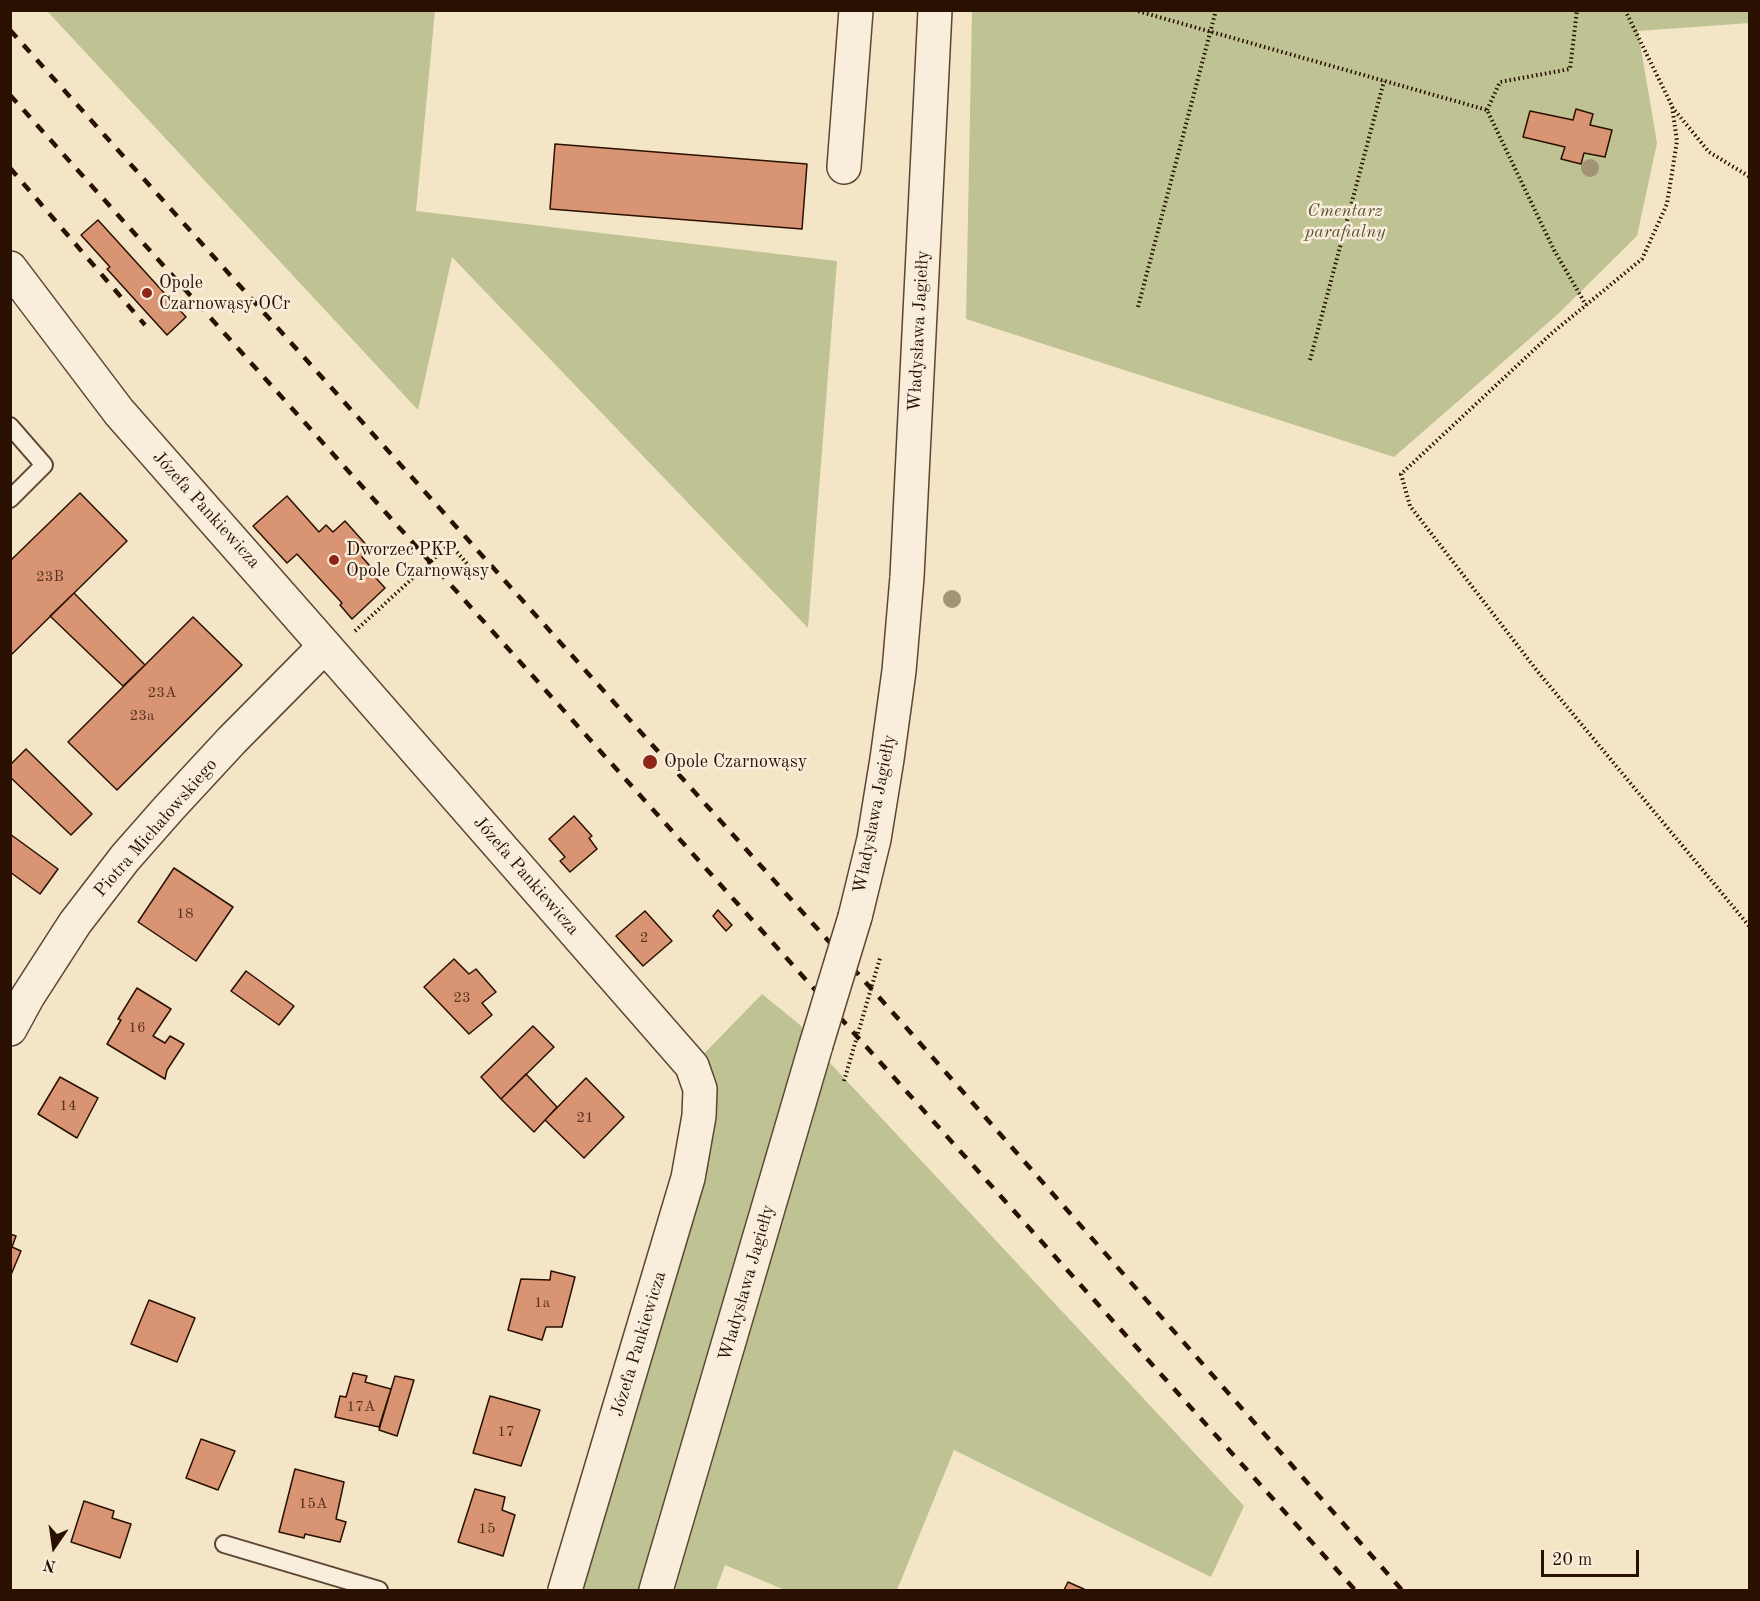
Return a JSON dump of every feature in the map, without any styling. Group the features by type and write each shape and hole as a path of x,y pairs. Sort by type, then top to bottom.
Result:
{"street":[{"path":"844,167 856,10"},
{"name":"Władysława Jagiełły","path":"656,1590 855,917 874,839 899,671 907,577 935,10"},
{"name":"Józefa Pankiewicza","path":"10,268 119,412 692,1066 700,1089 699,1116 687,1178 565,1590"},
{"name":"Piotra Michałowskiego","path":"10,1029 28,996 75,923 125,858 232,740 326,646"}],"lane":[{"path":"10,426 44,465 10,499"},
{"path":"224,1544 379,1590"}],"path":[{"path":"1134,10 1487,110 1554,250 1586,305"},
{"path":"1138,307 1216,10"},
{"path":"1487,110 1500,81 1570,69 1577,10"},
{"path":"1625,10 1672,106 1709,152 1749,177"},
{"path":"1310,360 1384,81"},
{"path":"1672,106 1677,141 1667,204 1642,259 1552,333 1401,474 1410,506 1509,635 1749,927"},
{"path":"326,646 345,641 450,544 469,566"},
{"path":"844,1081 883,949"}],"green space":[{"path":"47,11 435,11 416,211 837,261 808,628 452,257 418,410"},
{"name":"Cmentarz parafialny","path":"972,11 1749,11 1749,23 1638,31 1657,143 1637,236 1558,314 1394,457 966,319"},
{"path":"762,994 800,1025 830,1063 1244,1506 1211,1577 954,1450 897,1590 785,1590 725,1565 716,1590 565,1590 667,1249 692,1066"}],"building":[{"path":"1576,109 1593,114 1590,125 1612,130 1605,157 1584,153 1581,164 1561,159 1565,147 1523,137 1530,111 1573,120"},
{"path":"555,144 807,164 802,229 550,209"},
{"name":"Opole Czarnowąsy OCr","path":"98,220 186,317 167,335 107,269 110,267 81,235"},
{"path":"80,493 127,541 10,656 10,561"},
{"name":"Dworzec PKP Opole Czarnowąsy","path":"287,496 319,532 326,525 333,532 345,521 370,549 362,557 378,575 376,578 385,588 352,619 340,605 342,603 297,554 287,563 253,526"},
{"path":"74,593 145,665 123,686 50,616"},
{"path":"193,617 242,665 117,790 68,742"},
{"path":"26,749 92,814 71,835 10,777 10,765"},
{"path":"574,816 592,836 589,838 597,849 570,872 560,861 565,857 549,839"},
{"path":"10,834 58,869 40,894 10,872"},
{"path":"174,868 233,907 196,961 138,922"},
{"path":"718,910 732,925 726,931 713,916"},
{"path":"645,911 672,941 643,966 616,936"},
{"path":"454,959 469,974 476,969 496,992 482,1003 492,1015 469,1034 424,987"},
{"path":"246,971 294,1006 279,1025 231,991"},
{"path":"137,988 171,1009 153,1036 165,1043 170,1036 184,1044 167,1070 165,1079 107,1044 121,1020 118,1019"},
{"path":"533,1026 554,1047 501,1099 481,1077"},
{"path":"526,1074 557,1107 534,1132 501,1099"},
{"path":"60,1077 98,1098 77,1138 38,1114"},
{"path":"586,1078 624,1117 584,1158 545,1120"},
{"path":"10,1234 16,1236 12,1247 21,1251 10,1277"},
{"path":"551,1271 575,1277 562,1327 546,1327 542,1340 508,1330 521,1279 550,1280"},
{"path":"149,1300 195,1318 177,1362 131,1344"},
{"path":"353,1373 367,1376 365,1382 391,1389 379,1427 335,1417 340,1396 346,1397"},
{"path":"395,1376 414,1380 397,1436 379,1430"},
{"path":"490,1396 540,1410 521,1466 473,1453"},
{"path":"201,1439 235,1451 218,1490 186,1478"},
{"path":"295,1469 344,1482 336,1519 346,1522 340,1542 305,1534 304,1538 279,1532"},
{"path":"475,1489 505,1497 502,1510 515,1515 503,1556 458,1542"},
{"path":"84,1501 114,1511 112,1518 131,1524 120,1558 71,1542"},
{"path":"1068,1582 1086,1590 1064,1590"}],"railway":[{"path":"10,30 903,1024 1402,1590"},
{"path":"10,95 1355,1590"},
{"path":"10,168 145,325"}],"place":[{"name":"Opole Czarnowąsy OCr","path":"147,293"},
{"name":"Dworzec PKP Opole Czarnowąsy","path":"334,560"},
{"name":"Opole Czarnowąsy","path":"650,762"}]}
